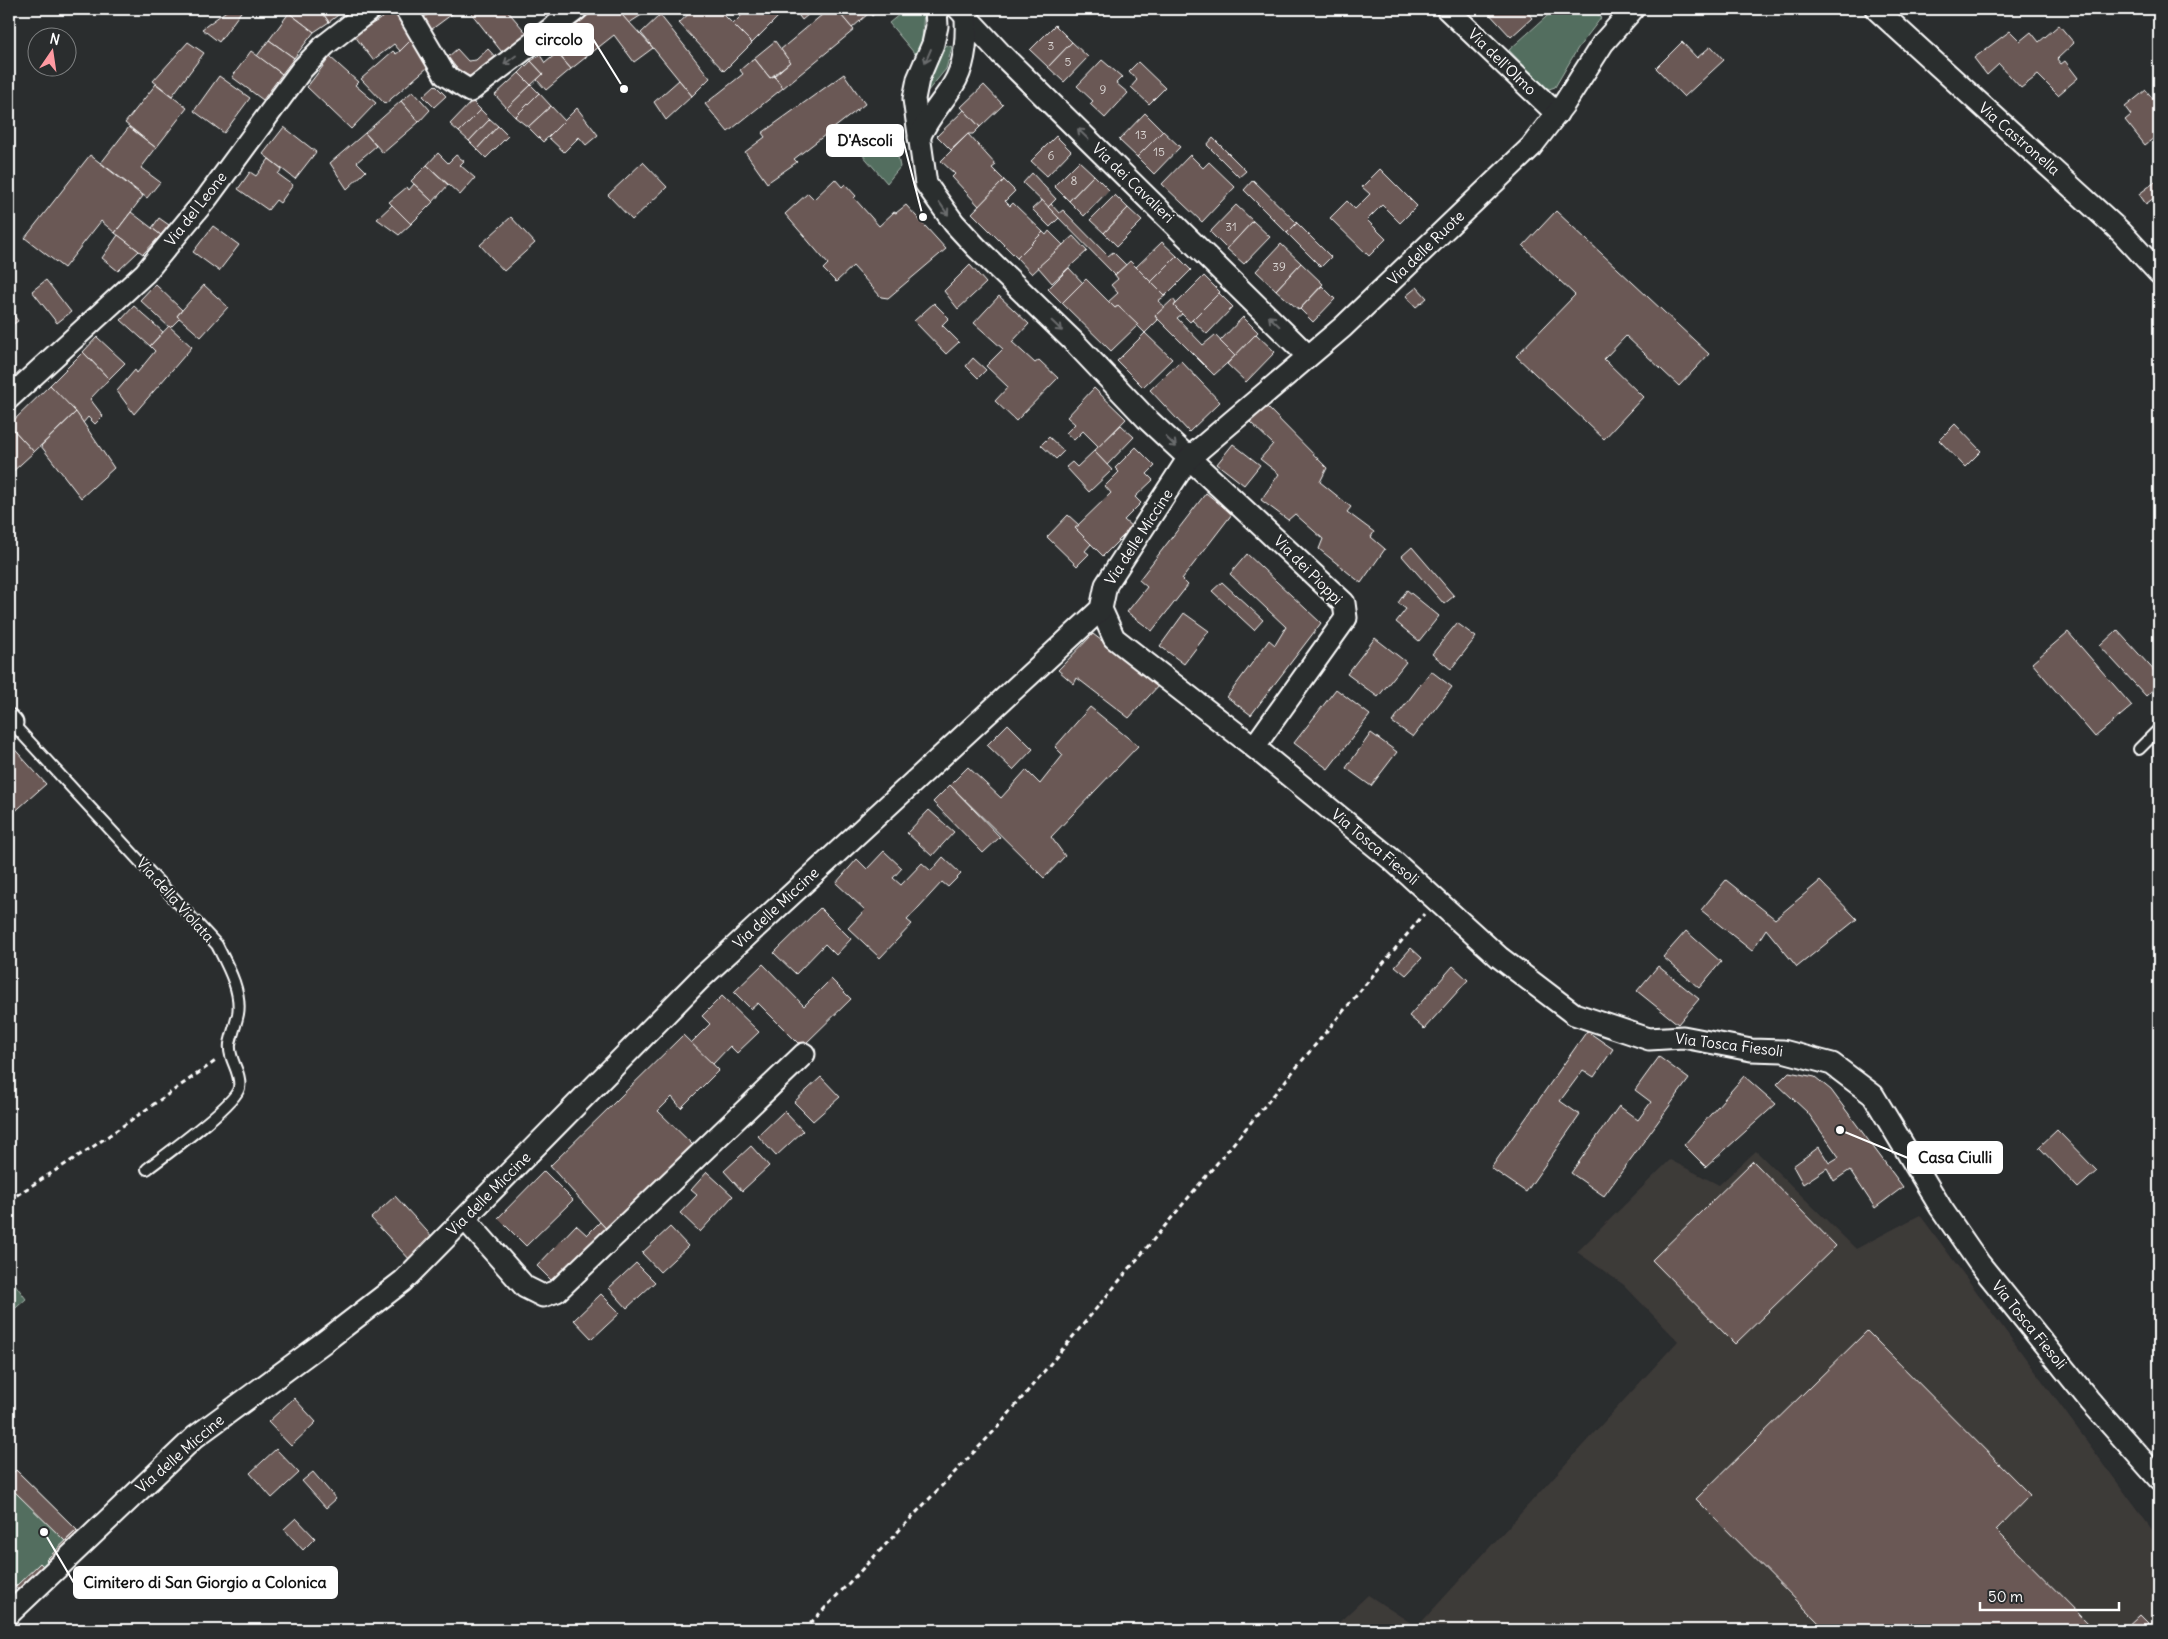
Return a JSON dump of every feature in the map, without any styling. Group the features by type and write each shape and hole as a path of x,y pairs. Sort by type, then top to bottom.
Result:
{"street":[{"name":"Via del Leone","path":"9,398 145,273 207,198 302,69 325,45 371,9"},
{"path":"406,9 445,75 470,91 577,9"},
{"path":"936,9 937,26 933,44 918,79 914,99 926,184 954,224 1188,459"},
{"name":"Via dell'Olmo","path":"1447,9 1557,114"},
{"name":"Via delle Ruote","path":"1188,459 1308,356 1404,270 1531,147 1557,114 1603,43 1633,9"},
{"name":"Via Castronella","path":"1876,9 2121,232 2159,273"},
{"path":"919,138 924,126 954,84 961,68 963,13"},
{"name":"Via dei Cavalieri","path":"963,13 1001,54 1308,356"},
{"name":"Via delle Miccine","path":"9,1614 196,1436 324,1342 402,1281 700,979 1102,609 1106,585 1188,459"},
{"name":"Via dei Pioppi","path":"1188,459 1211,476 1344,604 1346,618 1254,747"},
{"name":"Via Tosca Fiesoli","path":"1102,609 1114,638 1254,747 1390,859 1499,957 1574,1014 1649,1039 1683,1037 1751,1050 1783,1051 1832,1064 1873,1095 1941,1208 1979,1262 2090,1401 2159,1479"},
{"path":"465,1219 524,1287 542,1296 557,1291 804,1054"}],"lane":[{"name":"Via della Violata","path":"10,722 217,945 228,968 236,996 238,1012 230,1051"},
{"path":"2139,749 2159,729"},
{"path":"147,1169 234,1099 239,1089 239,1076 230,1057 230,1051"}],"path":[{"path":"804,1630 997,1428 1436,900"},
{"path":"9,1200 94,1146 230,1051"}],"shaded area":[{"path":"1756,1151 1856,1249 1920,1215 2159,1539 2159,1630 1331,1630 1368,1595 1417,1627 1678,1341 1624,1285 1577,1252 1670,1160 1719,1185"}],"green space":[{"path":"906,9 924,9 922,41 915,54 889,23"},
{"path":"1555,9 1593,9 1601,18 1578,48 1555,87 1549,89 1544,87 1509,50"},
{"path":"947,45 952,47 946,69 922,98 925,84 943,48"},
{"path":"893,130 900,167 887,183 861,153"},
{"path":"9,1276 26,1299 9,1314"},
{"path":"16,1470 82,1535 23,1594 9,1580 9,1477"}],"building":[{"path":"229,9 243,9 219,42 202,29"},
{"path":"295,9 320,9 329,22 314,32 289,13"},
{"path":"320,9 346,9 329,22"},
{"path":"435,9 459,9 428,32 419,21"},
{"path":"468,9 491,9 493,11 496,9 506,9 528,35 505,56"},
{"path":"596,9 617,9 653,48 634,62 614,35 571,69 551,45"},
{"path":"617,9 651,9 629,23"},
{"path":"694,9 718,9 752,43 724,71 679,23"},
{"path":"748,9 786,9 752,43 733,24"},
{"path":"794,9 815,9 802,20"},
{"path":"829,9 836,9 854,30 783,88 774,76 790,62 780,50"},
{"path":"836,9 865,9 869,13 852,28"},
{"path":"865,9 880,9 872,16"},
{"path":"1485,9 1525,9 1532,18 1511,37"},
{"path":"395,10 414,38 400,51 394,44 373,60 354,35"},
{"path":"289,13 314,32 294,58 269,40"},
{"path":"660,15 710,78 692,96 641,33"},
{"path":"1055,25 1072,42 1048,67 1030,50"},
{"path":"2059,25 2074,43 2057,59 2061,64 2065,61 2078,78 2058,95 2038,75 2021,88 1999,64 1987,75 1974,58 2010,31 2020,41 2031,32 2039,42"},
{"path":"417,34 434,76 427,68 385,104 361,79 393,51 396,54 400,51"},
{"path":"269,40 294,58 282,74 257,56"},
{"path":"775,41 790,62 770,78 754,58"},
{"path":"188,42 204,53 172,96 153,81"},
{"path":"1072,42 1088,57 1064,82 1048,67"},
{"path":"1682,42 1697,58 1711,46 1724,60 1684,97 1656,68"},
{"path":"457,49 468,61 476,60 488,49 500,62 474,77 469,76 458,70 448,57"},
{"path":"251,51 282,74 263,100 232,77"},
{"path":"557,53 571,69 546,90 537,80 543,74 531,61 540,55 545,63"},
{"path":"330,57 358,82 355,85 376,103 351,129 307,87"},
{"path":"754,58 770,78 774,76 783,88 728,132 705,104 743,74 740,70"},
{"path":"1102,60 1122,77 1116,83 1128,93 1105,118 1090,104 1093,101 1077,86"},
{"path":"531,61 543,74 531,85 519,73"},
{"path":"1138,62 1165,88 1149,104 1131,87 1137,80 1129,71"},
{"path":"519,73 531,85 507,108 495,95"},
{"path":"844,74 865,104 794,159 797,162 767,183 745,152 765,137 762,133"},
{"path":"219,76 250,98 224,133 194,111"},
{"path":"679,80 692,96 666,120 654,102"},
{"path":"156,84 187,108 156,148 125,123"},
{"path":"435,85 446,96 434,107 423,96"},
{"path":"531,85 539,93 515,117 507,108"},
{"path":"984,85 1003,105 980,127 961,107"},
{"path":"2146,90 2159,107 2159,134 2145,145 2125,120 2131,115 2125,107"},
{"path":"413,91 430,110 419,122 401,101"},
{"path":"539,93 551,106 528,127 515,117"},
{"path":"401,101 419,122 383,153 365,133"},
{"path":"472,101 481,110 459,132 450,124"},
{"path":"551,106 565,121 543,142 528,127"},
{"path":"577,108 598,135 586,145 579,137 564,152 548,137"},
{"path":"481,110 490,119 469,141 459,132"},
{"path":"964,110 980,127 973,134 968,134 951,150 937,136"},
{"path":"1145,113 1163,131 1137,157 1119,140"},
{"path":"490,119 498,126 477,149 469,141"},
{"path":"498,126 508,136 486,158 477,149"},
{"path":"129,127 156,148 141,168 160,182 147,198 101,163"},
{"path":"284,127 316,152 295,179 263,154"},
{"path":"1163,131 1180,147 1154,174 1137,157"},
{"path":"365,133 376,146 357,162 366,171 347,189 330,163"},
{"path":"968,134 996,165 992,168 1004,180 979,206 952,177 955,174 941,161"},
{"path":"1056,136 1071,151 1047,176 1031,161"},
{"path":"1213,138 1246,171 1239,177 1207,145"},
{"path":"438,153 448,163 456,155 464,161 460,165 475,178 460,195 427,165"},
{"path":"90,155 143,196 115,233 101,221 64,268 25,238"},
{"path":"1190,155 1203,168 1209,162 1235,187 1202,222 1162,184"},
{"path":"269,159 282,169 278,174 293,185 280,203 276,200 268,210 238,189 250,172 256,176"},
{"path":"1079,161 1094,175 1069,201 1054,186"},
{"path":"643,162 667,187 632,220 608,195"},
{"path":"427,165 448,185 433,202 411,181"},
{"path":"1380,169 1417,206 1400,223 1382,205 1367,220 1386,239 1369,256 1330,218 1347,201 1355,209 1370,194 1362,187"},
{"path":"1032,173 1056,199 1048,207 1023,183"},
{"path":"1094,175 1109,190 1084,216 1069,201"},
{"path":"835,179 842,187 845,184 856,196 854,198 879,226 894,212 896,213 906,205 946,249 888,298 881,297 853,266 836,282 823,269 828,264 785,214 808,193 814,199"},
{"path":"2159,179 2159,194 2146,204 2139,194"},
{"path":"1004,180 1015,191 1005,201 1010,206 1013,203 1043,232 1017,258 972,213"},
{"path":"1253,180 1297,223 1287,233 1244,190"},
{"path":"414,184 433,202 411,224 389,202 407,187 409,190"},
{"path":"1115,195 1128,208 1104,233 1090,220"},
{"path":"1042,200 1059,218 1050,227 1032,209"},
{"path":"1051,204 1059,213 1063,210 1108,256 1113,252 1126,265 1115,275 1048,207"},
{"path":"392,205 411,224 399,235 377,219"},
{"path":"1236,205 1253,221 1227,249 1210,232"},
{"path":"1128,208 1142,221 1117,246 1104,233"},
{"path":"1556,211 1709,354 1679,386 1626,336 1604,359 1643,397 1604,439 1516,356 1575,295 1523,246"},
{"path":"131,212 161,235 143,254 115,233"},
{"path":"511,217 535,243 504,271 480,245"},
{"path":"159,218 169,225 161,235 152,228"},
{"path":"1253,221 1270,237 1244,264 1227,249"},
{"path":"1297,223 1331,257 1321,267 1287,233"},
{"path":"213,226 239,245 219,271 193,252"},
{"path":"1049,231 1063,245 1032,274 1017,258 1043,232 1046,235"},
{"path":"118,235 139,251 118,271 102,258"},
{"path":"1073,236 1087,251 1052,283 1038,267"},
{"path":"1162,242 1177,256 1151,282 1136,267"},
{"path":"1281,244 1301,263 1276,290 1256,271"},
{"path":"1177,256 1191,270 1165,296 1151,282"},
{"path":"1130,261 1165,296 1158,301 1165,307 1155,316 1158,320 1145,333 1118,306 1115,308 1108,302 1118,293 1111,285 1118,279 1115,275"},
{"path":"1301,263 1323,284 1299,310 1276,290"},
{"path":"970,265 986,283 958,309 944,291"},
{"path":"1069,268 1083,283 1062,303 1048,289"},
{"path":"1204,276 1220,292 1190,322 1174,306"},
{"path":"1086,279 1115,308 1118,306 1138,325 1111,351 1062,303"},
{"path":"46,280 71,312 57,323 32,291"},
{"path":"155,284 182,310 177,316 180,318 170,328 140,300"},
{"path":"204,285 228,307 201,337 177,316"},
{"path":"1322,286 1335,299 1313,322 1300,309"},
{"path":"1417,287 1427,298 1416,307 1406,296"},
{"path":"1219,293 1233,307 1207,334 1192,320"},
{"path":"999,296 1029,324 1012,342 1035,363 1039,360 1058,378 1016,421 995,401 1008,387 986,366 1003,349 974,323"},
{"path":"1173,299 1176,303 1174,306 1182,314 1177,318 1203,345 1215,335 1235,356 1214,375 1155,316"},
{"path":"934,303 949,318 942,325 959,342 946,354 914,321"},
{"path":"134,306 163,332 150,346 121,320"},
{"path":"9,308 18,321 9,327"},
{"path":"1243,317 1258,332 1235,356 1220,341"},
{"path":"169,326 192,347 134,414 117,391 135,370 137,373 155,351 150,346"},
{"path":"1145,333 1172,359 1143,387 1117,361"},
{"path":"1256,334 1275,352 1246,382 1227,364"},
{"path":"97,337 125,363 109,379 83,352"},
{"path":"83,352 109,379 90,399 103,416 95,424 88,417 83,423 50,385"},
{"path":"973,358 986,370 978,378 966,366"},
{"path":"1181,361 1220,402 1189,432 1150,390"},
{"path":"50,385 76,412 34,452 9,425"},
{"path":"1094,388 1126,419 1099,447 1083,431 1074,440 1066,433 1075,424 1067,417"},
{"path":"1266,406 1327,468 1320,482 1351,507 1347,512 1374,532 1371,537 1385,549 1361,583 1319,549 1323,539 1295,514 1288,520 1261,500 1279,474 1260,459 1273,444 1250,422"},
{"path":"76,412 114,468 81,498 41,446"},
{"path":"1955,424 1981,451 1965,467 1939,440"},
{"path":"9,425 34,452 9,475"},
{"path":"1121,425 1134,437 1107,465 1094,451"},
{"path":"1049,437 1064,451 1056,459 1041,445"},
{"path":"1233,444 1260,465 1244,485 1217,464"},
{"path":"1136,447 1155,466 1147,474 1153,480 1135,497 1141,503 1124,520 1132,527 1103,556 1075,528 1111,493 1105,486 1119,472 1115,468"},
{"path":"1094,451 1112,470 1089,492 1066,467 1072,462 1077,467"},
{"path":"1206,493 1232,514 1182,579 1188,585 1152,631 1127,612 1147,587 1139,580"},
{"path":"1068,515 1079,525 1075,528 1091,544 1085,551 1089,554 1077,566 1047,537"},
{"path":"1412,547 1454,596 1444,604 1402,556"},
{"path":"1247,554 1321,623 1251,715 1227,697 1269,640 1275,645 1286,627 1230,574"},
{"path":"1222,582 1263,620 1254,630 1212,591"},
{"path":"1407,590 1439,616 1419,641 1396,622 1406,609 1398,603"},
{"path":"1184,613 1209,631 1184,664 1160,646"},
{"path":"1457,623 1476,637 1451,669 1432,654"},
{"path":"2117,630 2159,676 2159,684 2146,696 2100,646"},
{"path":"2068,632 2132,706 2095,737 2032,663"},
{"path":"1093,634 1159,685 1129,718 1077,678 1074,684 1058,670"},
{"path":"1375,638 1406,662 1378,697 1347,674"},
{"path":"1431,671 1452,687 1413,737 1392,722"},
{"path":"1336,689 1370,715 1328,769 1294,743"},
{"path":"1090,707 1138,746 1051,837 1065,856 1044,878 950,785 968,767 1001,798 1026,770 1040,784 1063,755 1055,747"},
{"path":"1008,724 1033,749 1013,770 987,745"},
{"path":"1371,733 1397,752 1371,786 1346,768"},
{"path":"9,743 46,784 11,815 9,812"},
{"path":"950,785 1000,837 983,853 933,802"},
{"path":"929,810 954,832 932,856 907,833"},
{"path":"884,851 902,868 893,878 901,885 922,863 931,871 943,857 961,874 948,887 942,882 907,920 912,924 880,958 848,928 865,910 836,883 857,859 867,869"},
{"path":"1726,880 1775,919 1820,881 1857,919 1797,967 1766,929 1752,951 1701,910"},
{"path":"820,908 851,939 836,955 825,944 796,974 774,953"},
{"path":"1686,931 1721,962 1699,988 1663,957"},
{"path":"1411,948 1422,958 1406,975 1395,966"},
{"path":"763,964 804,1006 831,979 851,999 802,1047 758,1003 751,1009 734,992"},
{"path":"1453,966 1468,980 1424,1029 1409,1016"},
{"path":"1658,966 1699,999 1678,1024 1637,991"},
{"path":"722,996 759,1032 737,1053 730,1046 712,1065 690,1044 710,1024 702,1016"},
{"path":"1587,1031 1613,1049 1594,1077 1583,1070 1560,1101 1580,1115 1526,1192 1491,1168"},
{"path":"683,1035 719,1070 681,1108 672,1097 658,1111 695,1147 610,1233 550,1166"},
{"path":"1659,1057 1689,1079 1604,1196 1571,1173 1619,1106 1638,1120 1651,1102 1635,1090"},
{"path":"1789,1072 1815,1077 1831,1090 1903,1187 1875,1208 1850,1170 1834,1181 1827,1168 1803,1184 1793,1166 1819,1147 1829,1163 1839,1157 1808,1113 1777,1084"},
{"path":"1744,1076 1776,1104 1706,1167 1684,1145"},
{"path":"821,1077 840,1097 813,1121 794,1102"},
{"path":"784,1111 803,1131 776,1156 758,1136"},
{"path":"2057,1130 2097,1171 2078,1188 2039,1147"},
{"path":"751,1146 769,1166 742,1191 724,1171"},
{"path":"1753,1161 1836,1246 1735,1344 1652,1260"},
{"path":"544,1171 573,1200 526,1246 498,1218"},
{"path":"707,1172 733,1196 700,1232 680,1213 697,1195 691,1190"},
{"path":"395,1196 436,1241 412,1262 371,1218"},
{"path":"600,1222 610,1233 558,1287 537,1266 576,1225 587,1235"},
{"path":"670,1227 688,1246 660,1272 642,1253"},
{"path":"636,1263 655,1282 627,1308 609,1288"},
{"path":"601,1294 620,1313 592,1339 574,1320"},
{"path":"1867,1331 2030,1495 1996,1530 2095,1630 1826,1630 1696,1499"},
{"path":"294,1398 316,1422 291,1446 268,1422"},
{"path":"276,1449 299,1473 272,1498 250,1473"},
{"path":"16,1470 77,1530 65,1541 13,1490 9,1494 9,1477"},
{"path":"313,1472 336,1499 326,1508 302,1481"},
{"path":"296,1518 315,1538 303,1550 284,1529"},
{"path":"77,1530 82,1535 51,1566 46,1560"},
{"path":"40,1563 47,1570 23,1594 15,1587"},
{"path":"2141,1615 2156,1630 2125,1630"}],"place":[{"name":"circolo","path":"624,89"},
{"name":"D'Ascoli","path":"923,217"},
{"name":"Casa Ciulli","path":"1840,1130"},
{"name":"Cimitero di San Giorgio a Colonica","path":"44,1532"}]}
